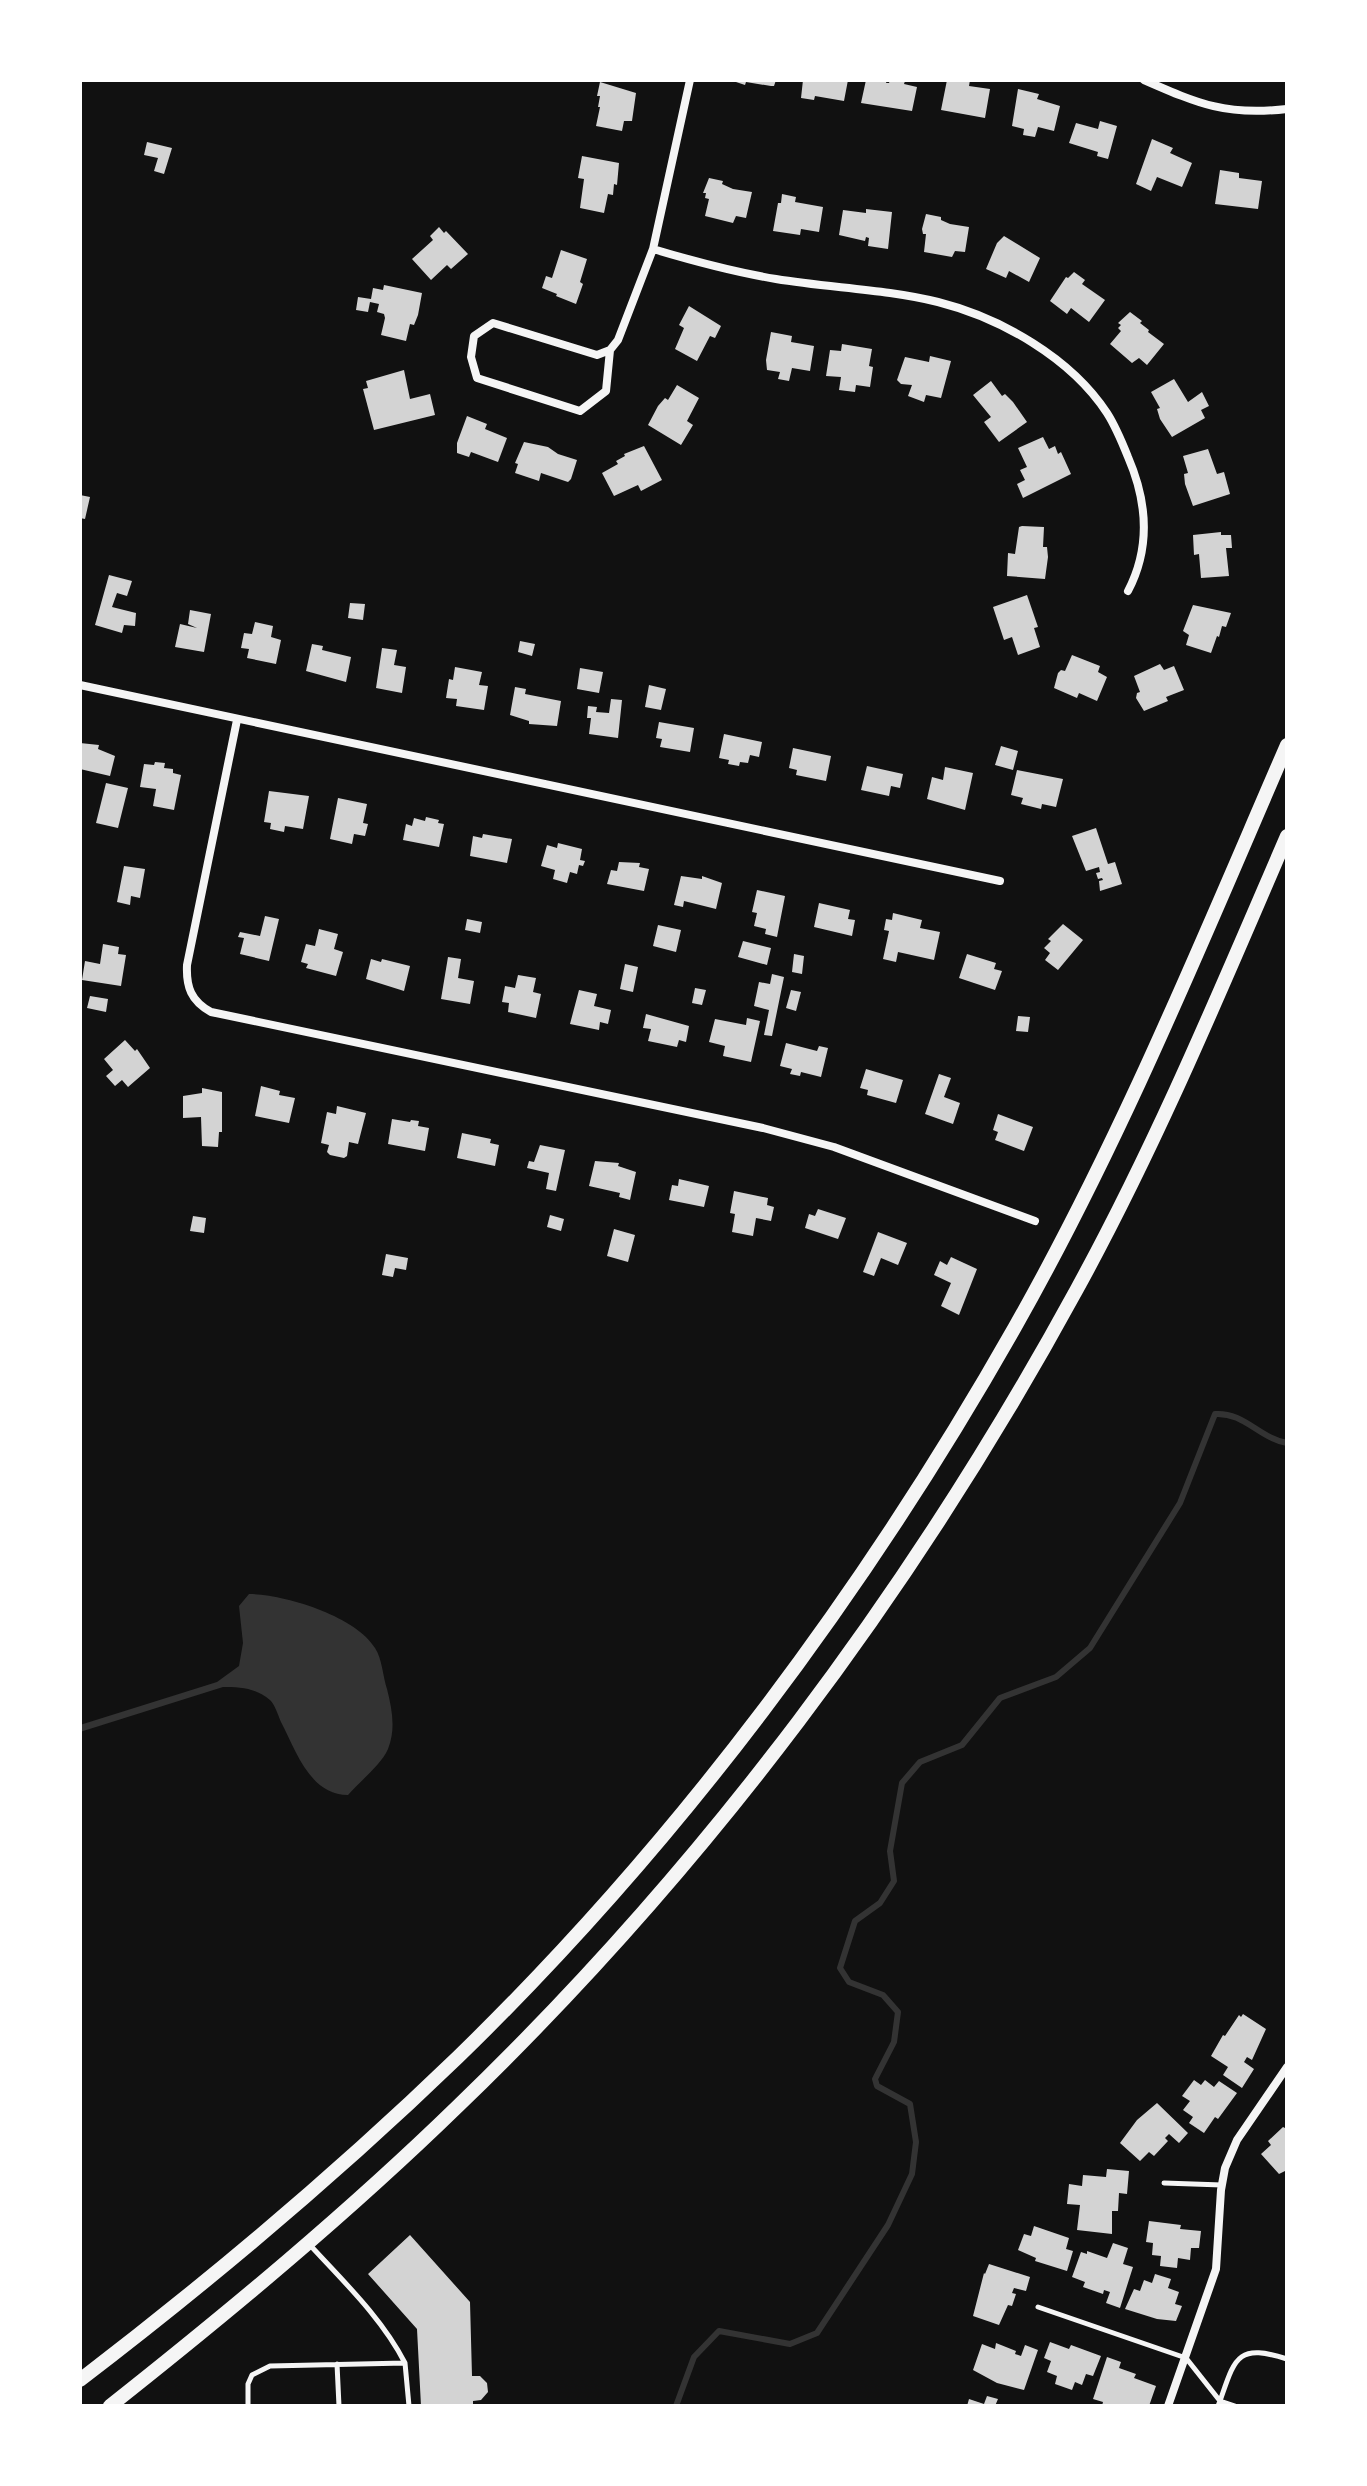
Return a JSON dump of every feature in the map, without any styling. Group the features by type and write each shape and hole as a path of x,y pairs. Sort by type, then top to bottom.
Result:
{"main road":[{"path":"80,2380 264,2235 364,2147 461,2054 629,1873 779,1688 946,1444 1015,1327 1078,1210 1149,1063 1287,745"},
{"path":"110,2406 308,2243 459,2106 596,1965 757,1775 846,1656 970,1472 1078,1286 1147,1152 1195,1049 1287,836"}],"street":[{"path":"610,350 597,355 493,323 474,336 471,357 477,378 580,411 606,391 610,350 623,327 653,249 690,80"},
{"path":"1144,80 1198,104 1236,111 1287,109"},
{"path":"653,249 777,279 937,301 988,319 1037,347 1083,385 1106,412 1130,461 1139,487 1145,544 1128,591"},
{"path":"80,685 1000,881"},
{"path":"237,720 187,965 186,980 191,996 200,1006 211,1012 763,1128 834,1147 1035,1221"},
{"path":"1168,2406 1216,2269 1225,2168 1237,2140 1287,2067"}],"lane":[{"path":"1164,2183 1222,2185"},
{"path":"308,2243 344,2281 386,2333 405,2363 409,2406"},
{"path":"1038,2307 1186,2358 1219,2403 1235,2406"},
{"path":"1219,2403 1232,2364 1244,2353 1266,2352 1287,2359"},
{"path":"248,2406 248,2384 252,2375 270,2366 405,2363"},
{"path":"337,2364 339,2406"}],"shaded area":[{"path":"249,1594 281,1598 336,1617 366,1636 377,1652 392,1712 390,1742 380,1761 348,1795 335,1793 314,1780 299,1758 272,1702 248,1689 223,1687 80,1732 80,1725 217,1682 239,1666 243,1643 239,1606"}],"building":[{"path":"730,80 776,80 771,86 746,82 745,85"},
{"path":"803,80 848,80 844,101 815,96 814,100 801,98"},
{"path":"866,80 887,80 886,83 889,83 890,80 899,80 917,87 912,111 861,103"},
{"path":"947,80 970,80 969,86 990,89 985,118 941,110"},
{"path":"600,82 636,93 632,121 624,121 622,131 596,126"},
{"path":"1018,89 1039,94 1037,99 1060,106 1054,131 1038,127 1035,137 1023,135 1024,129 1012,126"},
{"path":"1100,121 1117,126 1108,159 1097,156 1098,152 1069,143 1076,123 1098,129"},
{"path":"1152,139 1173,148 1170,153 1192,163 1182,187 1157,177 1151,191 1136,184"},
{"path":"147,142 172,148 164,174 154,171 158,158 144,155"},
{"path":"582,156 619,163 617,185 614,184 613,195 608,194 604,213 580,208 584,179 578,178"},
{"path":"1220,170 1239,173 1239,178 1262,181 1258,209 1215,204"},
{"path":"709,178 723,181 722,184 733,189 752,192 746,218 736,216 733,223 705,216 709,199 703,193"},
{"path":"782,194 796,197 795,202 823,207 819,232 801,229 800,235 773,231"},
{"path":"866,209 892,212 888,249 868,246 869,238 866,237 865,241 839,235 843,210 866,213"},
{"path":"926,214 941,217 950,224 969,227 965,252 955,251 952,257 924,252 926,234 922,229"},
{"path":"439,227 468,254 451,269 447,265 431,280 412,259 433,240 430,236"},
{"path":"1004,236 1040,258 1029,282 1009,271 1006,278 986,269 997,243"},
{"path":"561,250 587,259 576,304 542,288 546,276 552,278"},
{"path":"1074,272 1085,280 1082,284 1105,300 1089,322 1071,308 1067,314 1050,301 1066,277"},
{"path":"384,285 422,293 418,315 414,325 410,324 406,341 381,335 385,318 384,314 377,312 379,304 370,302 368,312 356,310 358,297 371,299 373,288 383,290"},
{"path":"689,306 721,326 715,338 710,336 697,361 675,349 684,328 679,325"},
{"path":"1130,312 1164,344 1147,365 1139,358 1132,363 1110,344 1121,331 1118,323"},
{"path":"771,332 792,336 791,342 814,346 810,371 792,368 789,381 778,379 780,372 767,370"},
{"path":"842,344 872,349 870,387 856,385 855,392 839,390 841,377 826,376 830,350 841,351"},
{"path":"930,356 951,361 941,398 926,395 924,402 908,396 912,385 901,384 897,380 905,357 929,362"},
{"path":"404,370 410,399 430,394 435,415 374,430 363,389 368,388 366,381"},
{"path":"1174,379 1188,402 1202,392 1209,406 1201,410 1205,418 1172,437 1160,419 1157,409 1160,408 1151,392"},
{"path":"991,381 1002,396 1005,394 1013,402 1027,422 999,442 984,422 991,417 973,395"},
{"path":"677,385 699,398 687,421 693,425 681,445 648,425 658,406 665,398 668,400"},
{"path":"467,416 487,424 485,429 507,438 498,462 471,452 469,457 457,453 457,443"},
{"path":"1043,437 1049,449 1055,446 1058,454 1061,452 1071,474 1023,498 1017,484 1025,480 1020,470 1027,467 1018,448"},
{"path":"524,442 548,447 577,460 571,479 568,482 541,473 539,481 515,473 518,464 515,463"},
{"path":"644,446 662,480 641,491 638,485 614,496 602,473 618,464 616,461 624,454"},
{"path":"1208,449 1217,474 1224,472 1230,494 1193,506 1185,484 1184,474 1188,473 1183,456"},
{"path":"80,495 90,497 85,519 80,518"},
{"path":"1019,527 1044,527 1043,547 1047,547 1048,557 1045,579 1007,576 1008,553 1015,554"},
{"path":"1221,532 1221,535 1231,535 1232,548 1226,548 1229,576 1201,578 1199,554 1194,555 1193,535"},
{"path":"109,575 132,581 127,596 117,593 112,607 136,613 135,626 124,625 122,633 95,625"},
{"path":"1027,595 1038,627 1034,628 1040,647 1018,655 1012,637 1004,640 993,607"},
{"path":"350,603 365,604 363,620 348,618"},
{"path":"1193,605 1231,613 1211,653 1186,645 1189,635 1183,631"},
{"path":"190,610 211,614 204,652 175,647 180,624 197,628 188,624"},
{"path":"255,622 273,626 271,637 281,640 276,664 247,658 249,649 241,648 244,633 252,634"},
{"path":"520,641 535,644 532,656 518,652"},
{"path":"312,644 323,646 322,650 351,657 346,682 306,671"},
{"path":"382,648 397,650 394,665 406,667 402,693 376,688"},
{"path":"1072,655 1100,666 1098,672 1107,677 1097,701 1079,693 1077,698 1054,688 1058,673 1065,671"},
{"path":"1160,664 1164,670 1174,666 1184,690 1144,711 1136,698 1140,692 1134,676"},
{"path":"455,667 482,672 479,685 488,686 484,710 456,706 457,699 446,698 449,679 453,680"},
{"path":"580,668 603,672 599,693 577,689"},
{"path":"649,685 666,689 661,710 645,707"},
{"path":"515,687 526,689 525,694 561,701 557,726 529,724 529,721 510,715"},
{"path":"611,699 622,700 618,738 589,734 591,718 587,718 588,706 597,707 596,712 609,713"},
{"path":"659,722 694,728 690,752 660,747 662,739 656,738"},
{"path":"724,734 762,742 759,757 750,755 748,763 740,762 739,766 728,764 729,760 719,758"},
{"path":"80,743 99,745 98,749 115,756 110,776 80,769"},
{"path":"1001,746 1018,751 1013,770 995,765"},
{"path":"793,748 831,756 826,781 796,775 797,770 789,768"},
{"path":"155,762 165,763 164,768 173,769 173,773 181,775 174,810 153,806 156,789 140,787 144,764 154,765"},
{"path":"867,766 903,774 900,788 891,786 889,796 861,790"},
{"path":"945,767 973,773 965,810 927,799 932,777 943,780"},
{"path":"1017,770 1063,779 1056,807 1042,804 1041,809 1021,804 1023,798 1011,795"},
{"path":"106,783 128,788 118,828 96,823"},
{"path":"269,791 309,796 303,829 285,826 284,832 270,829 271,823 264,822"},
{"path":"338,798 367,804 363,823 368,824 365,836 354,834 352,844 330,839"},
{"path":"426,817 444,824 439,847 403,840 406,824 412,826 414,818 425,821"},
{"path":"1096,828 1108,864 1115,862 1122,884 1100,891 1099,881 1103,880 1098,879 1096,873 1100,872 1099,867 1086,871 1072,836"},
{"path":"483,834 512,839 507,863 470,856 473,836 482,838"},
{"path":"558,843 582,849 580,860 585,861 583,866 579,865 577,874 570,872 567,883 553,879 555,870 541,866 547,845 557,848"},
{"path":"619,862 640,863 639,867 649,869 644,891 607,884 611,870 617,871"},
{"path":"124,866 145,869 140,898 131,896 130,905 117,902"},
{"path":"681,876 702,879 702,876 722,883 716,909 684,901 683,907 674,905"},
{"path":"757,890 785,896 777,937 765,934 766,929 754,926 757,913 752,912"},
{"path":"819,903 850,910 848,919 855,920 852,936 814,927"},
{"path":"893,913 922,920 920,928 940,932 934,960 898,952 896,962 883,959 889,931 884,930 886,919 892,920"},
{"path":"265,916 279,919 269,961 240,954 244,938 238,937 240,932 260,936"},
{"path":"467,919 482,922 480,933 465,930"},
{"path":"1063,924 1083,940 1058,970 1045,960 1050,953 1044,948 1051,941 1048,939"},
{"path":"658,925 681,930 676,952 653,946"},
{"path":"319,929 338,934 334,949 343,952 336,976 306,968 308,964 301,962 306,944 315,946"},
{"path":"743,941 771,948 767,965 738,957"},
{"path":"103,944 119,947 118,954 126,955 121,986 82,980 85,961 100,964"},
{"path":"794,954 804,956 802,974 792,972"},
{"path":"967,954 996,963 994,969 1002,971 995,990 959,978"},
{"path":"448,957 461,959 458,978 474,981 470,1004 441,999"},
{"path":"371,959 410,966 404,991 366,979"},
{"path":"625,964 638,967 633,992 620,989"},
{"path":"772,974 784,977 772,1036 764,1035 769,1010 754,1006 759,982 770,984"},
{"path":"518,975 536,978 533,992 541,994 536,1018 508,1012 509,1003 502,1002 505,986 515,988"},
{"path":"695,988 706,990 702,1005 692,1003"},
{"path":"579,990 597,994 594,1006 611,1010 608,1024 600,1022 599,1030 570,1024"},
{"path":"791,990 801,992 796,1011 786,1008"},
{"path":"90,996 108,999 106,1012 87,1008"},
{"path":"646,1014 689,1026 686,1042 679,1040 677,1047 648,1041 651,1029 643,1028"},
{"path":"1018,1016 1030,1017 1028,1032 1016,1031"},
{"path":"747,1018 760,1021 751,1062 723,1056 725,1046 709,1042 715,1019 746,1025"},
{"path":"125,1040 135,1051 137,1049 150,1068 128,1087 122,1080 115,1086 106,1076 113,1070 104,1059"},
{"path":"786,1043 817,1051 819,1046 828,1048 821,1077 801,1072 800,1076 790,1074 792,1069 780,1066"},
{"path":"866,1069 903,1080 896,1103 867,1095 868,1090 860,1088"},
{"path":"939,1074 951,1078 944,1097 960,1103 953,1124 925,1114"},
{"path":"261,1086 280,1091 279,1095 295,1098 289,1123 255,1116"},
{"path":"202,1088 222,1092 222,1132 219,1132 218,1147 202,1146 201,1117 183,1118 183,1096 202,1093"},
{"path":"337,1106 366,1113 358,1144 349,1142 344,1158 330,1155 327,1152 329,1145 321,1143 327,1112 336,1114"},
{"path":"998,1114 1033,1127 1024,1151 995,1140 998,1132 993,1130"},
{"path":"392,1119 419,1121 418,1126 429,1128 425,1151 388,1144"},
{"path":"462,1133 491,1139 490,1143 499,1145 495,1166 457,1158"},
{"path":"540,1145 565,1150 556,1191 546,1189 549,1173 527,1168 529,1161 534,1162"},
{"path":"595,1161 619,1163 618,1166 636,1172 630,1200 619,1197 620,1193 589,1186"},
{"path":"679,1179 709,1186 704,1207 669,1200 672,1185 678,1186"},
{"path":"734,1191 768,1198 767,1205 774,1207 771,1221 756,1218 753,1236 732,1232 735,1214 730,1213"},
{"path":"818,1209 846,1218 838,1239 805,1228 809,1214 815,1216"},
{"path":"550,1215 564,1219 561,1231 547,1227"},
{"path":"193,1216 206,1218 204,1233 190,1231"},
{"path":"614,1229 635,1235 628,1262 607,1256"},
{"path":"878,1232 907,1243 898,1265 881,1258 874,1276 863,1272"},
{"path":"386,1254 408,1258 406,1270 395,1268 393,1277 382,1275"},
{"path":"951,1257 977,1269 959,1315 941,1306 951,1283 934,1275 940,1261 947,1265"},
{"path":"1243,2014 1266,2029 1252,2060 1247,2057 1244,2062 1254,2069 1242,2088 1223,2075 1228,2067 1211,2056 1223,2035"},
{"path":"1194,2080 1201,2085 1205,2080 1214,2087 1219,2081 1237,2093 1204,2133 1189,2123 1193,2117 1183,2110 1190,2101 1182,2096"},
{"path":"1157,2103 1188,2133 1179,2143 1169,2134 1165,2138 1168,2141 1154,2156 1149,2152 1140,2161 1120,2143 1137,2120"},
{"path":"1283,2127 1287,2129 1287,2170 1279,2174 1261,2154 1271,2145 1268,2141"},
{"path":"1107,2169 1129,2171 1127,2194 1119,2193 1118,2211 1112,2211 1112,2234 1077,2230 1080,2205 1067,2204 1069,2184 1082,2186 1083,2175 1106,2177"},
{"path":"1149,2221 1201,2231 1199,2248 1191,2248 1190,2260 1178,2258 1177,2268 1160,2266 1161,2256 1152,2255 1153,2243 1146,2242"},
{"path":"1034,2226 1069,2238 1066,2249 1073,2251 1067,2271 1035,2261 1036,2258 1018,2250 1024,2234 1031,2236"},
{"path":"410,2235 470,2302 472,2376 480,2376 487,2383 488,2392 481,2400 473,2401 473,2406 421,2406 417,2329 368,2274"},
{"path":"1113,2243 1128,2248 1123,2264 1133,2267 1120,2308 1106,2303 1110,2292 1104,2290 1103,2294 1083,2287 1085,2282 1072,2277 1081,2252 1107,2258"},
{"path":"989,2264 1030,2277 1026,2291 1014,2288 1012,2293 1016,2294 1012,2306 1008,2305 999,2325 973,2316"},
{"path":"1155,2274 1171,2279 1168,2288 1179,2292 1175,2304 1182,2306 1176,2321 1157,2319 1125,2309 1134,2289 1140,2291 1144,2280 1152,2283"},
{"path":"1050,2342 1069,2349 1071,2345 1101,2356 1093,2376 1086,2374 1082,2385 1075,2382 1072,2390 1055,2384 1057,2376 1047,2372 1051,2361 1044,2358"},
{"path":"996,2343 1021,2356 1025,2345 1038,2350 1024,2390 997,2383 973,2370 982,2344 995,2349"},
{"path":"1107,2357 1121,2362 1119,2368 1136,2374 1134,2378 1156,2386 1149,2406 1102,2406 1103,2402 1093,2399"},
{"path":"987,2396 998,2399 995,2406 967,2406 969,2399 984,2404"}],"waterway":[{"path":"676,2406 694,2357 719,2331 790,2344 817,2333 888,2225 912,2174 916,2142 910,2104 877,2086 875,2079 894,2042 898,2012 883,1995 849,1982 840,1968 855,1921 880,1903 894,1881 890,1851 902,1783 920,1762 962,1745 1000,1698 1056,1677 1090,1648 1180,1503 1215,1414 1235,1417 1287,1443"}]}
